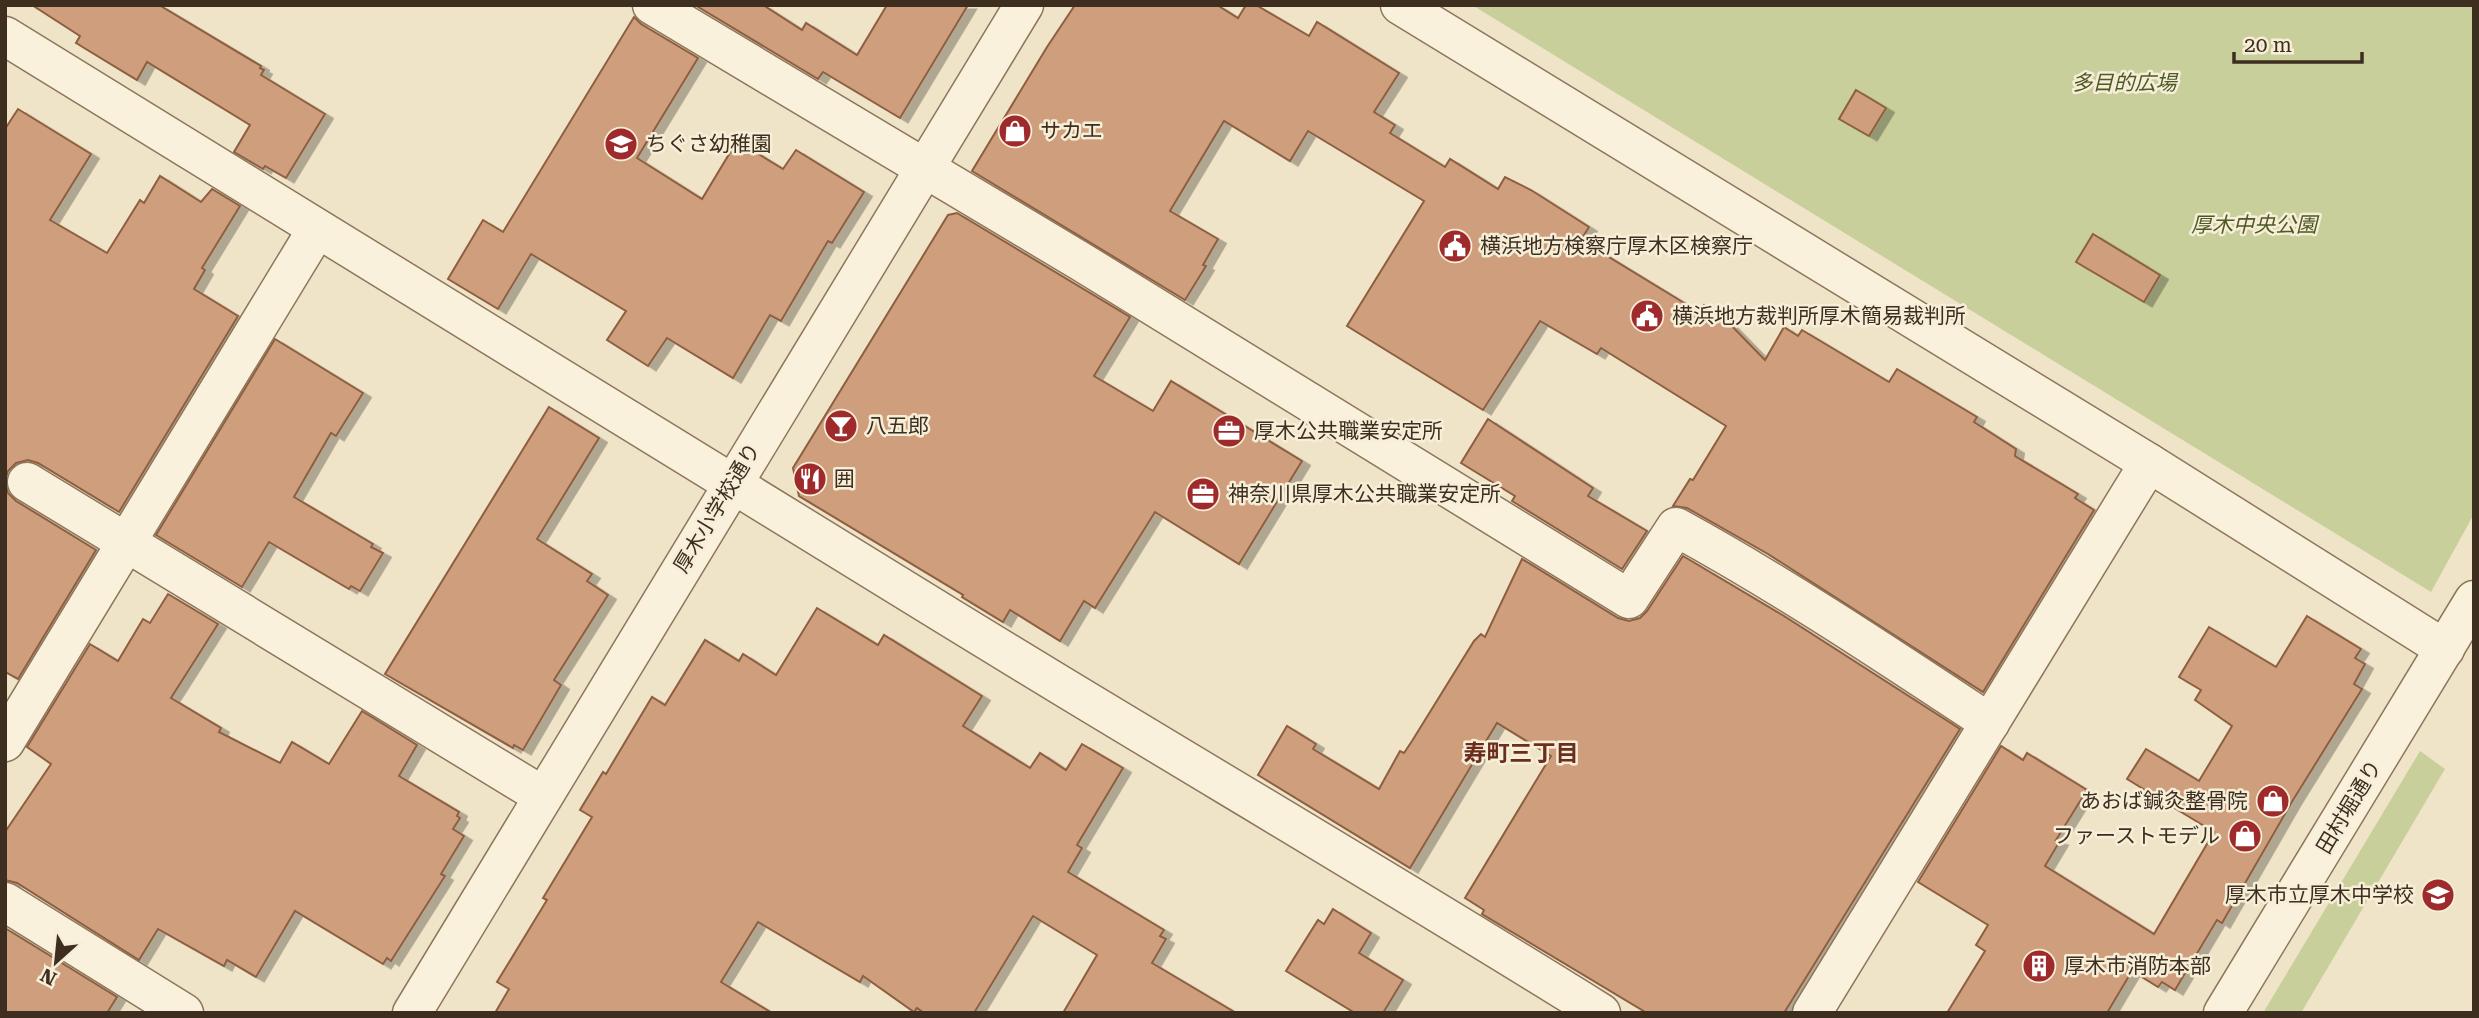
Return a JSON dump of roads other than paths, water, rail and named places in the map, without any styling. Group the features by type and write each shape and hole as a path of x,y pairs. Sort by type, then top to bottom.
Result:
{"street":[{"path":"652,5 925,167 1629,599 1676,527 1748,566 1990,723"},
{"name":"厚木小学校通り","path":"412,1013 1024,5"},
{"path":"1400,5 2148,463 2445,649"},
{"path":"5,36 1065,688 1457,923 1601,1013"},
{"path":"5,741 317,229"},
{"path":"1812,1013 2148,463"},
{"path":"27,482 542,796"},
{"name":"田村堀通り","path":"2223,1013 2474,600"},
{"path":"5,902 184,1013"}],"place":[{"name":"サカエ","path":"1015,131"},
{"name":"ちぐさ幼稚園","path":"621,144"},
{"name":"横浜地方検察庁厚木区検察庁","path":"1455,246"},
{"name":"横浜地方裁判所厚木簡易裁判所","path":"1647,316"},
{"name":"八五郎","path":"841,426"},
{"name":"厚木公共職業安定所","path":"1229,431"},
{"name":"囲","path":"810,479"},
{"name":"神奈川県厚木公共職業安定所","path":"1203,494"},
{"name":"あおば鍼灸整骨院","path":"2273,801"},
{"name":"ファーストモデル","path":"2245,836"},
{"name":"厚木市立厚木中学校","path":"2438,895"},
{"name":"厚木市消防本部","path":"2039,966"}],"district":[{"name":"寿町三丁目","path":"1521,753"}],"park label":[{"name":"多目的広場","path":"2124,83"},
{"name":"厚木中央公園","path":"2254,225"}]}
